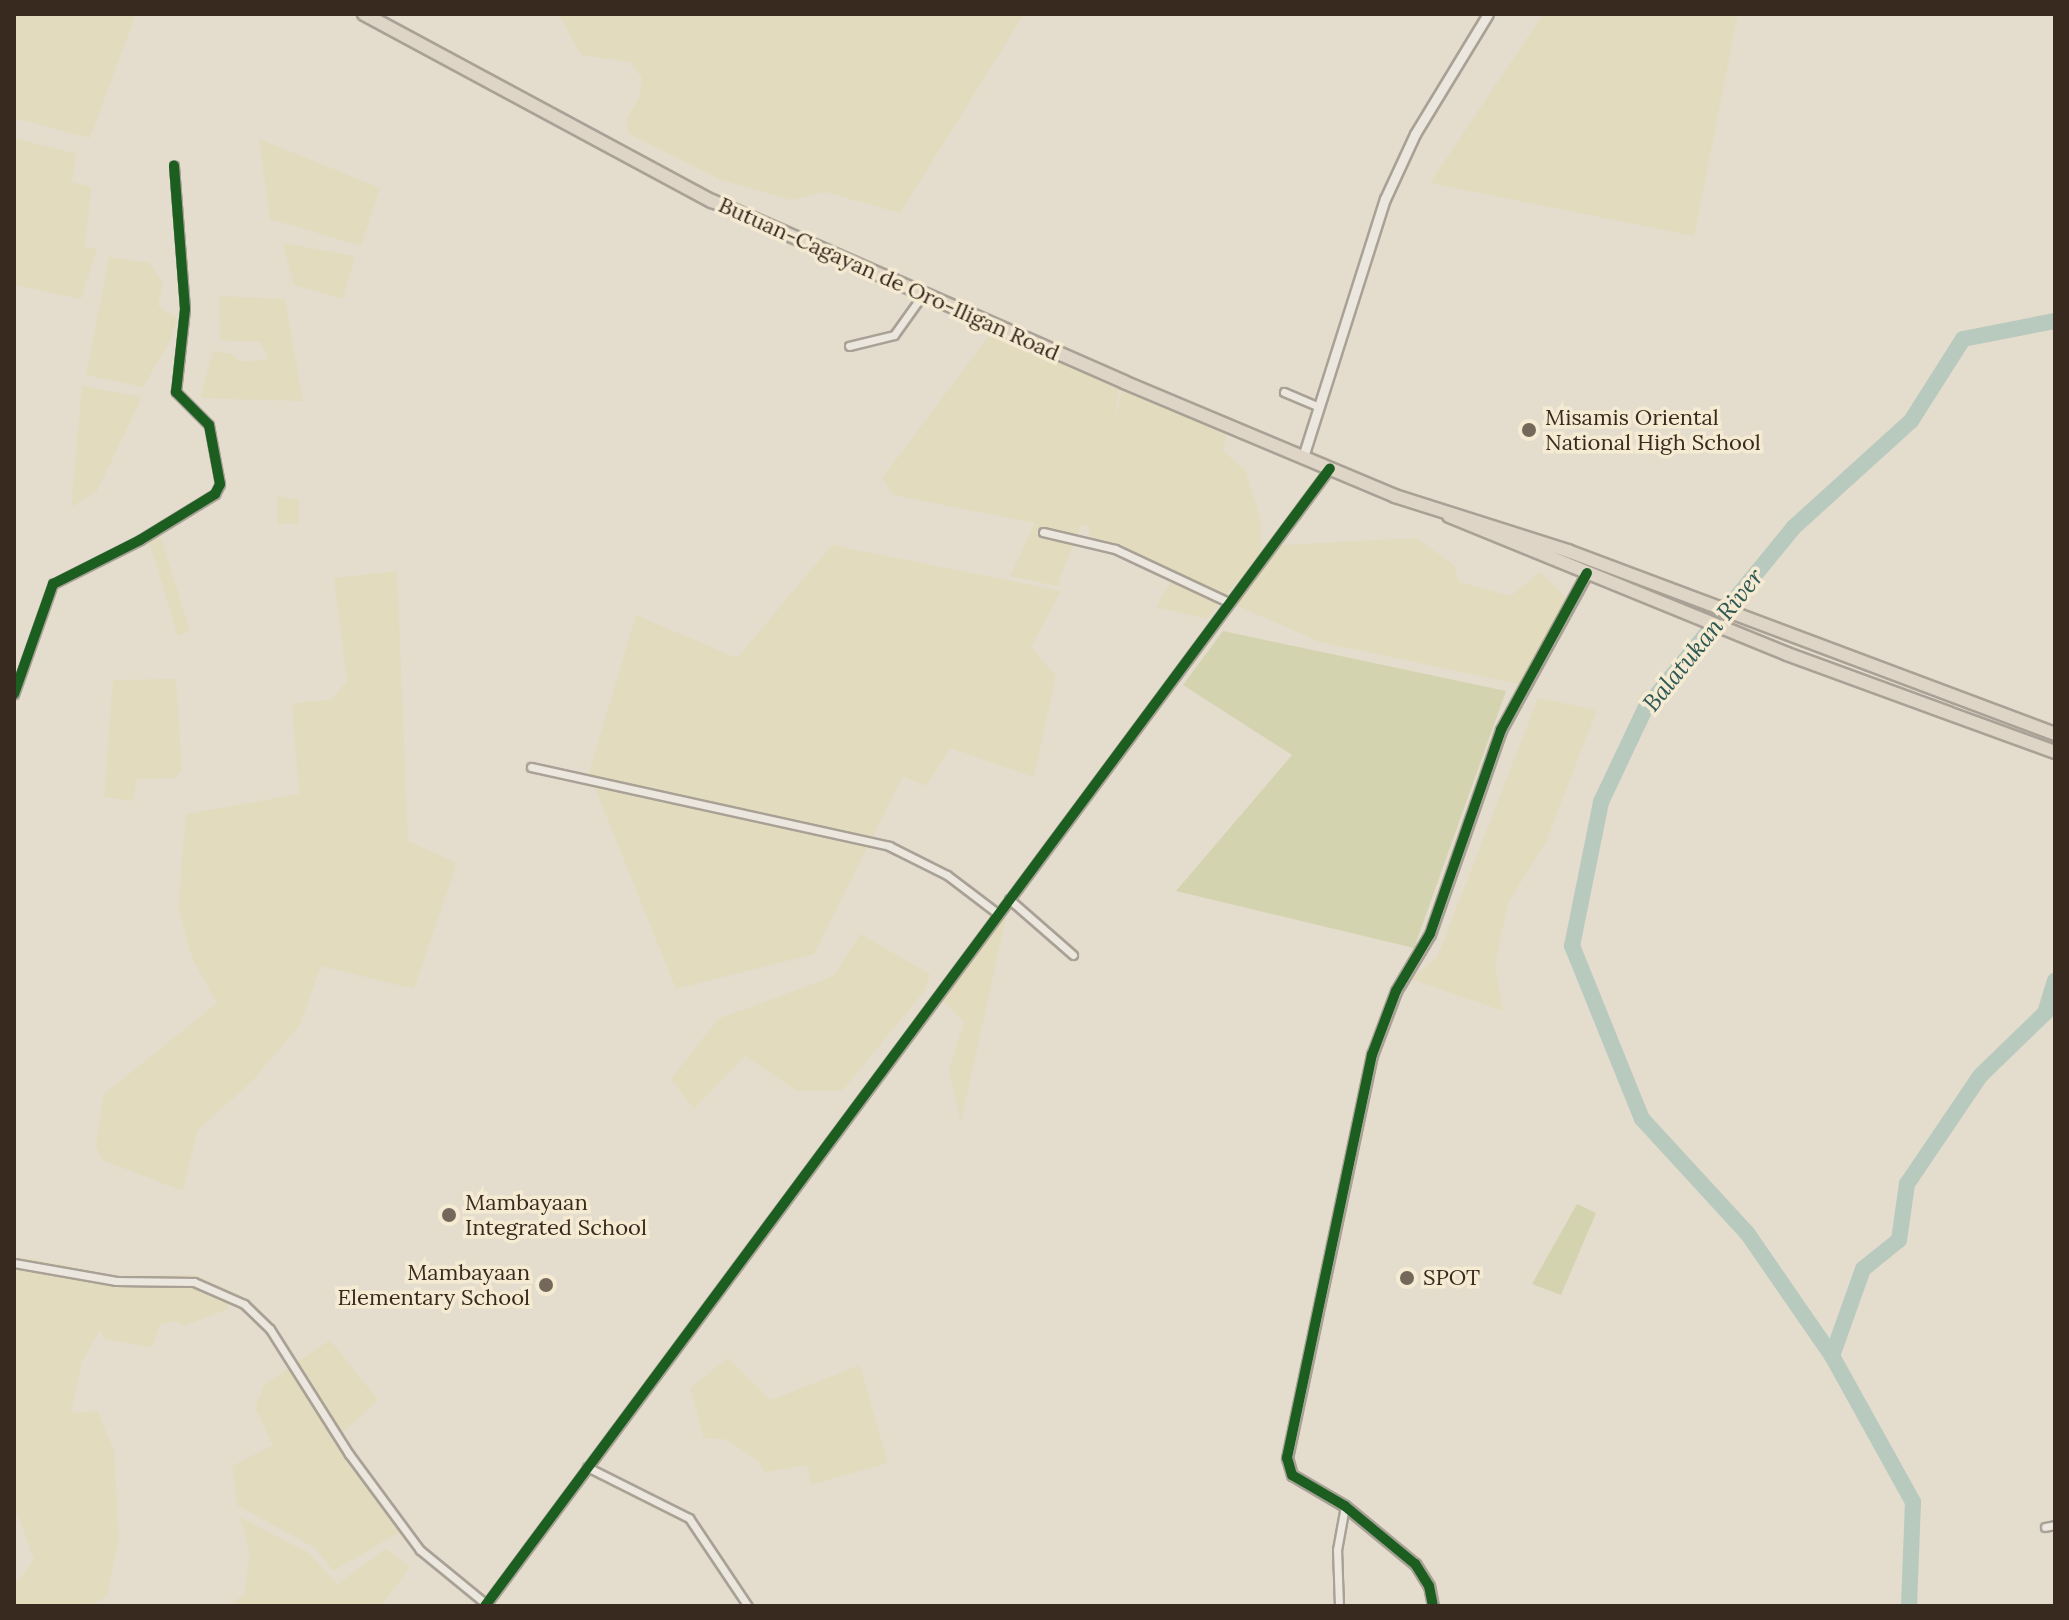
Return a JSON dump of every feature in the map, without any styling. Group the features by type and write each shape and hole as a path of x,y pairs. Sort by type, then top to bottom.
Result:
{"highway":[{"name":"Butuan-Cagayan de Oro-Iligan Road","path":"364,14 712,201 1303,457 1597,573 1795,637 2055,734"},
{"name":"Butuan-Cagayan de Oro-Iligan Road","path":"1431,508 1464,514 1787,654 2055,752"}],"street":[{"path":"1303,457 1369,239 1400,163 1488,14"},
{"path":"14,694 53,584 140,540 215,494 220,484 209,425 176,392 185,309 174,165"},
{"path":"849,346 894,335 924,293"},
{"path":"1284,392 1319,407"},
{"path":"14,1263 116,1281 194,1282 244,1304 270,1329 349,1454 420,1550 486,1605 1330,468"},
{"path":"1043,532 1115,549 1228,602"},
{"path":"1433,1606 1429,1586 1415,1564 1345,1506 1292,1475 1287,1458 1372,1055 1396,991 1430,934 1501,730 1597,573"},
{"path":"531,767 889,846 947,875 997,913"},
{"path":"1009,899 1073,955"},
{"path":"587,1467 689,1518 748,1606"},
{"path":"1339,1606 1337,1550 1345,1506"},
{"path":"2045,1527 2055,1525"}],"shaded area":[{"path":"14,14 136,14 90,138 14,118"},
{"path":"559,14 1024,14 900,213 826,192 791,200 722,180 628,133 627,117 640,96 642,78 630,62 581,55"},
{"path":"1543,14 1738,14 1694,236 1430,183"},
{"path":"14,138 77,154 72,182 91,187 85,247 97,249 81,299 14,285"},
{"path":"259,139 380,188 361,246 270,219"},
{"path":"283,243 355,256 343,299 294,285"},
{"path":"109,257 149,263 163,283 158,306 177,318 172,337 143,387 86,375"},
{"path":"219,296 285,299 303,401 200,398 213,351 232,354 241,362 269,359 260,342 220,340"},
{"path":"992,332 1120,386 1111,435 1124,382 1228,426 1223,451 1245,470 1261,520 1261,552 1207,619 1156,607 1175,575 1089,536 1090,528 1081,524 1057,586 1010,576 1035,523 893,495 882,478"},
{"path":"82,386 142,397 97,491 71,507"},
{"path":"277,496 299,499 299,524 277,524"},
{"path":"161,537 190,631 178,636 149,541"},
{"path":"1416,538 1454,565 1459,582 1511,596 1540,572 1566,597 1523,685 1320,642 1231,603 1282,545"},
{"path":"832,545 1061,591 1031,647 1056,676 1034,777 950,748 926,786 903,776 814,954 676,989 589,773 636,615 737,658"},
{"path":"397,571 408,841 457,863 414,989 321,966 300,1025 253,1080 197,1131 183,1191 102,1160 96,1146 103,1095 217,1003 193,960 178,909 186,814 299,794 292,704 332,699 347,681 334,578"},
{"path":"176,679 182,770 175,778 137,779 133,801 104,797 113,680"},
{"path":"1538,698 1597,710 1546,842 1508,903 1495,964 1503,1011 1411,979 1437,958"},
{"path":"1009,904 961,1122 949,1071 964,1022 942,1000"},
{"path":"860,934 930,974 925,990 843,1090 797,1091 745,1056 694,1109 671,1079 718,1019 834,976"},
{"path":"26,1258 119,1276 195,1275 238,1294 227,1309 184,1326 175,1321 160,1325 152,1347 104,1339 100,1329 82,1362 71,1413 98,1411 114,1451 119,1538 107,1596 89,1606 14,1606 14,1580 19,1581 34,1559 14,1505 14,1277"},
{"path":"330,1340 378,1400 338,1437 408,1527 333,1571 315,1548 237,1505 232,1466 273,1445 255,1408 264,1385"},
{"path":"728,1358 771,1400 860,1365 888,1463 811,1485 807,1465 765,1472 758,1461 725,1439 704,1438 690,1388"},
{"path":"240,1517 310,1554 337,1584 386,1549 410,1567 381,1606 229,1606 244,1594 250,1554"}],"green space":[{"path":"1223,631 1506,691 1414,948 1176,891 1292,755 1183,685"},
{"path":"1577,1204 1596,1213 1561,1295 1532,1284"}],"waterway":[{"name":"Balatukan River","path":"1832,1356 1747,1233 1642,1119 1572,946 1601,802 1645,709 1794,527 1911,421 1963,339 2055,321"},
{"name":"Balatukan River","path":"1909,1606 1913,1502 1832,1356 1863,1269 1899,1240 1907,1184 1980,1076 2045,1013 2055,980"}],"cycle path":[{"path":"14,694 53,584 140,540 215,494 220,484 209,425 176,392 185,309 174,165"},
{"path":"485,1606 1330,468"},
{"path":"1433,1606 1429,1586 1415,1564 1345,1506 1292,1475 1287,1458 1372,1055 1396,991 1430,934 1501,730 1587,573"}],"place":[{"name":"Misamis Oriental National High School","path":"1529,430"},
{"name":"Mambayaan Integrated School","path":"449,1215"},
{"name":"SPOT","path":"1407,1278"},
{"name":"Mambayaan Elementary School","path":"546,1285"}]}
